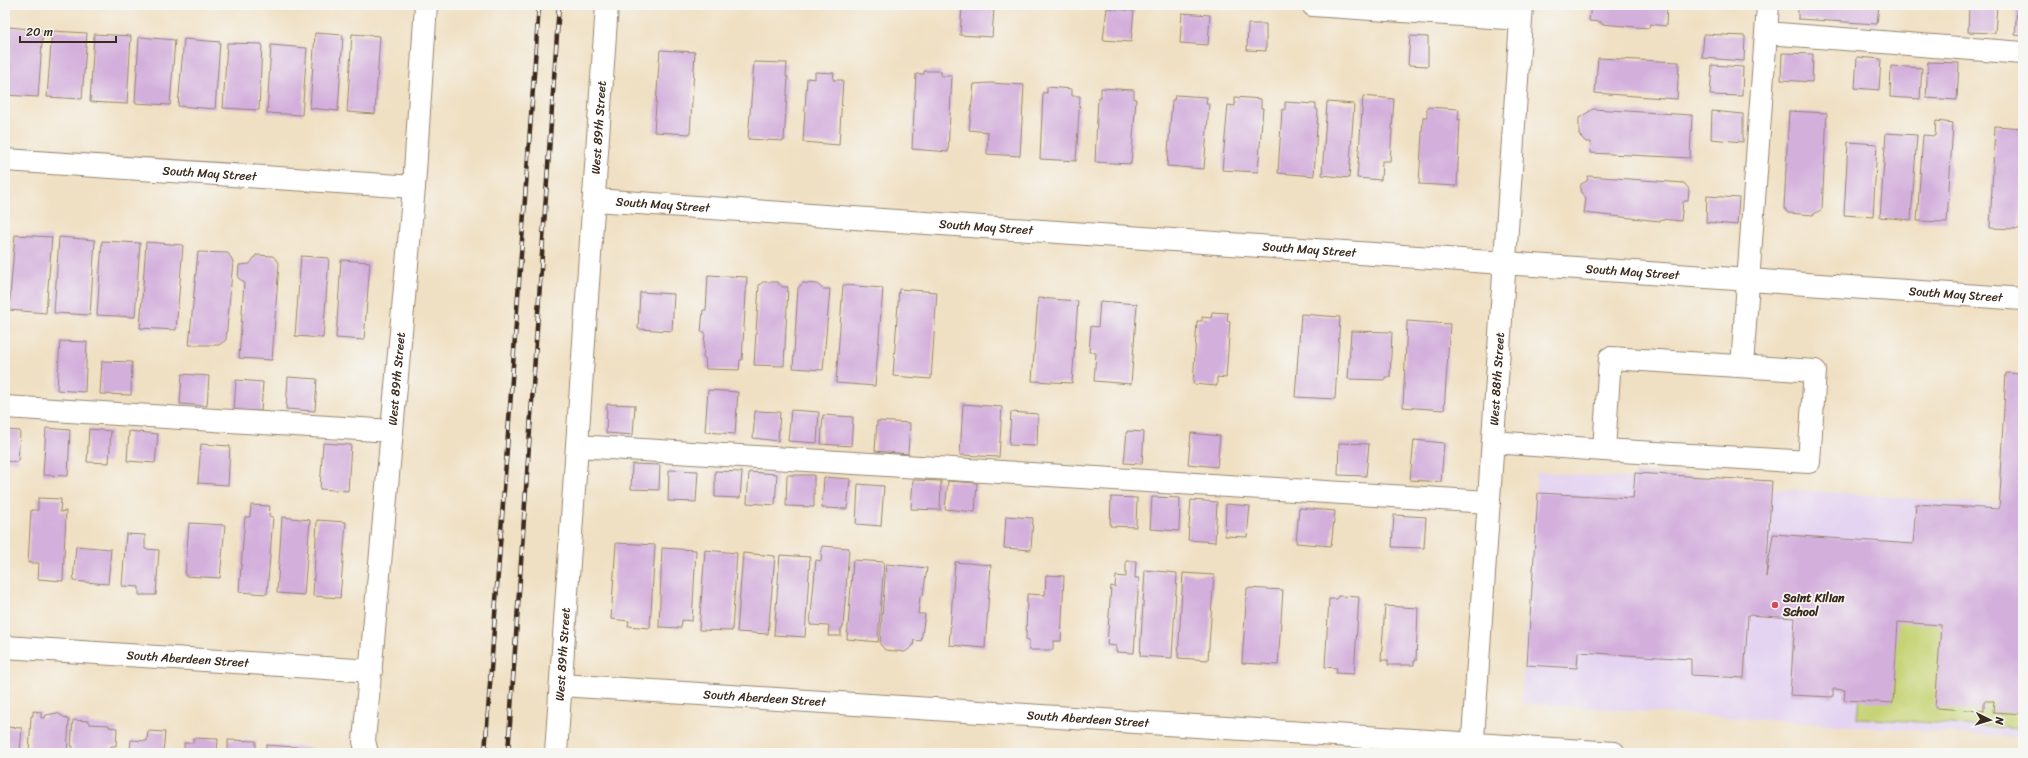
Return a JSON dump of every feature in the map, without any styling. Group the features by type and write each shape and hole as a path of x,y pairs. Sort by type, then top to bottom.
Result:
{"street":[{"name":"West 89th Street","path":"367,753 364,741 414,188 426,5"},
{"name":"West 89th Street","path":"556,753 595,200 607,5"},
{"path":"1313,5 1521,12"},
{"path":"1742,366 1768,5"},
{"name":"West 88th Street","path":"1472,748 1521,12"},
{"path":"1766,33 2023,53"},
{"name":"South May Street","path":"5,160 414,188"},
{"name":"South May Street","path":"595,200 2023,299"},
{"path":"1493,442 1604,450 1809,462 1815,371 1610,358 1604,450"},
{"path":"5,407 392,431"},
{"path":"577,446 1489,502"},
{"name":"South Aberdeen Street","path":"5,647 371,671"},
{"name":"South Aberdeen Street","path":"561,685 1472,748 1614,753"}],"shaded area":[{"name":"Saint Kilian School","path":"1537,472 2023,506 2023,738 1521,703"}],"green space":[{"path":"1873,549 2023,555 2023,729 1858,718"}],"building":[{"path":"1591,5 1667,5 1666,26 1650,24 1649,28 1601,24 1601,22 1589,21"},
{"path":"1798,5 1879,5 1877,24 1798,19"},
{"path":"1969,5 1997,5 1995,33 1968,32"},
{"path":"962,6 994,8 992,37 960,35"},
{"path":"2017,7 2023,7 2023,36 2015,35"},
{"path":"1107,8 1134,11 1131,42 1103,40"},
{"path":"1182,13 1210,15 1208,45 1180,43"},
{"path":"1248,24 1266,24 1266,51 1247,50"},
{"path":"8,27 43,30 38,97 5,95"},
{"path":"52,31 87,33 82,99 47,97"},
{"path":"315,33 343,35 338,111 310,108"},
{"path":"94,34 131,36 127,104 90,102"},
{"path":"352,34 380,36 375,114 347,112"},
{"path":"1704,34 1745,36 1744,61 1702,58"},
{"path":"1410,36 1428,37 1428,66 1408,65"},
{"path":"139,37 175,40 170,105 135,103"},
{"path":"184,39 220,42 215,109 178,106"},
{"path":"227,43 262,44 259,110 223,108"},
{"path":"271,45 307,48 302,115 267,113"},
{"path":"660,50 695,52 690,134 654,132"},
{"path":"1782,53 1813,54 1812,82 1781,80"},
{"path":"1857,57 1881,59 1879,90 1855,88"},
{"path":"1598,58 1679,62 1677,99 1595,93"},
{"path":"754,62 787,63 786,77 788,77 784,141 748,139"},
{"path":"1928,62 1959,63 1957,100 1926,98"},
{"path":"1712,65 1743,67 1742,96 1710,95"},
{"path":"1891,66 1922,68 1920,99 1890,97"},
{"path":"924,71 941,71 941,76 952,76 948,152 912,149 916,74 924,74"},
{"path":"815,72 834,73 833,80 843,80 839,145 803,142 807,78 815,79"},
{"path":"990,83 1024,85 1020,156 987,154 988,132 969,130 974,84"},
{"path":"1047,87 1072,89 1072,96 1080,96 1076,161 1040,159 1043,92 1047,93"},
{"path":"1101,88 1134,90 1134,99 1136,99 1131,164 1095,162 1098,97 1101,97"},
{"path":"1175,95 1207,97 1206,104 1209,104 1204,169 1167,166 1172,100 1174,100"},
{"path":"1363,96 1394,99 1390,161 1382,161 1381,180 1357,178"},
{"path":"1235,97 1261,99 1261,108 1263,108 1258,172 1222,170 1228,105 1235,106"},
{"path":"1285,102 1316,104 1316,109 1318,110 1314,176 1278,173 1282,109 1285,110"},
{"path":"1327,102 1354,104 1349,178 1322,175"},
{"path":"1427,107 1459,109 1458,120 1460,119 1457,186 1419,184 1423,117 1427,117"},
{"path":"1593,109 1692,115 1690,158 1590,153 1591,142 1586,142 1579,135 1579,118"},
{"path":"1712,111 1743,114 1743,142 1711,139"},
{"path":"1789,111 1827,113 1822,209 1813,215 1788,213 1784,207"},
{"path":"1936,121 1953,123 1947,222 1917,221 1923,135 1935,136"},
{"path":"1995,126 2023,128 2020,229 1990,228"},
{"path":"1886,133 1917,135 1911,220 1880,217"},
{"path":"1848,142 1877,144 1873,217 1844,215"},
{"path":"1588,176 1684,183 1689,189 1688,200 1683,202 1681,221 1661,219 1660,221 1584,213 1586,198 1580,191 1581,184 1587,181"},
{"path":"1707,196 1739,198 1737,225 1706,222"},
{"path":"15,235 52,237 46,313 9,310"},
{"path":"59,237 95,240 90,315 54,313"},
{"path":"102,241 140,243 135,317 97,315"},
{"path":"146,242 183,245 176,330 140,328"},
{"path":"198,252 228,253 233,261 226,340 219,345 189,345"},
{"path":"256,255 273,256 279,263 272,360 239,358 244,282 238,278 239,265 250,264"},
{"path":"301,256 329,258 323,338 295,336"},
{"path":"341,260 370,262 364,340 336,338"},
{"path":"708,275 747,277 742,360 740,360 739,370 706,369 705,358 703,358 705,332 701,332 703,310 706,310"},
{"path":"763,282 777,282 783,287 788,287 784,366 754,365 759,285"},
{"path":"803,283 817,284 823,289 830,289 823,370 793,368 798,288"},
{"path":"843,285 883,288 875,386 836,383"},
{"path":"899,289 937,292 931,379 893,376"},
{"path":"640,292 674,294 672,331 638,329"},
{"path":"1038,298 1078,301 1072,383 1032,381"},
{"path":"1100,301 1137,304 1131,384 1094,381 1096,353 1089,352 1091,326 1098,327"},
{"path":"1212,312 1228,313 1227,321 1230,322 1226,378 1217,377 1217,386 1193,384 1197,321 1202,321 1202,317 1211,318"},
{"path":"1301,314 1340,317 1335,399 1295,397"},
{"path":"1407,321 1450,324 1444,410 1403,407"},
{"path":"1351,331 1392,332 1390,377 1385,377 1385,380 1348,379"},
{"path":"60,341 87,342 85,392 57,390"},
{"path":"102,361 132,362 131,395 100,394"},
{"name":"Saint Kilian School","path":"2006,373 2023,374 2023,714 1993,712 1994,701 1984,701 1984,711 1935,708 1941,625 1898,622 1893,703 1844,700 1845,690 1833,689 1833,697 1790,695 1795,618 1748,615 1744,678 1691,675 1691,659 1578,652 1577,668 1527,665 1538,493 1633,498 1635,473 1772,481 1766,577 1773,534 1913,544 1916,504 1999,509"},
{"path":"182,374 209,376 207,406 180,404"},
{"path":"288,377 317,379 315,411 286,409"},
{"path":"236,380 263,382 261,411 234,410"},
{"path":"708,390 738,392 735,434 705,432"},
{"path":"607,404 635,405 633,435 606,433"},
{"path":"963,404 1002,407 999,457 960,455"},
{"path":"791,410 819,412 817,443 788,441"},
{"path":"755,411 780,412 778,441 753,438"},
{"path":"1011,412 1038,414 1037,446 1009,445"},
{"path":"823,415 853,417 851,446 821,444"},
{"path":"877,421 910,423 908,454 875,451"},
{"path":"46,428 70,430 68,476 43,475"},
{"path":"89,429 111,431 109,463 87,462"},
{"path":"5,430 20,431 18,462 5,461"},
{"path":"129,431 158,434 155,463 127,461"},
{"path":"1127,431 1144,432 1142,464 1124,463"},
{"path":"1191,433 1220,436 1217,467 1188,464"},
{"path":"1414,440 1444,443 1441,482 1410,480"},
{"path":"323,443 351,445 348,491 320,489"},
{"path":"1339,443 1369,444 1366,476 1338,475"},
{"path":"201,444 230,446 228,485 198,483"},
{"path":"632,464 660,465 659,490 631,489"},
{"path":"669,470 698,471 696,502 668,501"},
{"path":"715,471 742,472 740,498 715,497"},
{"path":"749,472 777,474 775,505 747,503"},
{"path":"787,475 814,475 814,507 786,506"},
{"path":"824,477 850,479 847,509 822,508"},
{"path":"913,480 941,481 940,510 911,509"},
{"path":"948,481 977,483 975,512 945,509"},
{"path":"858,484 884,486 881,526 856,524"},
{"path":"1111,497 1137,498 1136,527 1110,526"},
{"path":"1152,497 1180,498 1179,531 1150,529"},
{"path":"38,498 61,499 60,512 66,511 63,581 38,579 39,563 28,563 31,510 38,510"},
{"path":"1191,500 1217,502 1215,542 1188,540"},
{"path":"1226,504 1250,506 1247,537 1225,536"},
{"path":"251,505 270,506 269,516 273,517 267,594 239,592 245,517 250,517"},
{"path":"1299,508 1335,511 1331,546 1296,543"},
{"path":"1394,515 1426,517 1424,548 1392,547"},
{"path":"1006,516 1033,518 1031,550 1004,548"},
{"path":"282,517 310,520 304,595 277,593"},
{"path":"317,520 346,522 340,598 313,596"},
{"path":"189,523 225,525 220,578 185,576"},
{"path":"126,534 145,535 145,549 159,550 156,595 139,595 139,587 122,586"},
{"path":"616,543 655,545 650,628 628,626 629,621 611,619"},
{"path":"76,546 111,549 108,584 73,581"},
{"path":"822,546 849,548 843,628 841,628 841,636 828,636 829,626 810,625 816,560 821,561"},
{"path":"662,548 696,550 692,621 682,620 681,628 659,627"},
{"path":"705,550 737,553 732,631 699,630"},
{"path":"743,553 775,556 768,634 737,632"},
{"path":"780,555 810,557 805,637 774,635"},
{"path":"853,560 884,562 878,642 847,639"},
{"path":"1126,561 1136,561 1135,578 1139,578 1134,653 1116,652 1116,646 1107,645 1111,586 1115,587 1116,576 1126,577"},
{"path":"955,562 991,565 985,648 949,645"},
{"path":"886,564 927,568 923,595 920,597 918,614 925,614 921,641 914,640 913,646 905,652 885,650 880,644"},
{"path":"1145,570 1177,573 1172,658 1140,656"},
{"path":"1183,573 1214,575 1208,660 1178,658"},
{"path":"1046,575 1064,576 1061,641 1053,641 1053,650 1029,650 1029,640 1026,639 1027,594 1045,595"},
{"path":"1247,588 1283,590 1278,665 1242,663"},
{"path":"1338,596 1359,597 1354,674 1336,673 1337,668 1325,667 1329,599 1337,599"},
{"path":"1385,606 1418,608 1416,661 1414,661 1414,665 1388,665 1388,660 1381,660"},
{"path":"33,711 41,712 41,718 45,718 46,715 57,713 69,720 67,753 29,753 31,716 33,716"},
{"path":"73,720 89,721 89,724 109,725 109,727 117,728 116,746 111,746 110,753 73,753 73,746 71,746"},
{"path":"5,727 22,728 20,753 5,753"},
{"path":"148,731 165,732 163,753 130,753 131,740 147,741"},
{"path":"193,738 218,739 217,753 184,753 184,743 193,743"},
{"path":"228,740 256,741 256,753 228,753"},
{"path":"266,745 311,748 311,753 266,753"}],"railway":[{"path":"485,753 539,5"},
{"path":"508,753 559,5"}],"place":[{"name":"Saint Kilian School","path":"1775,605"}]}
